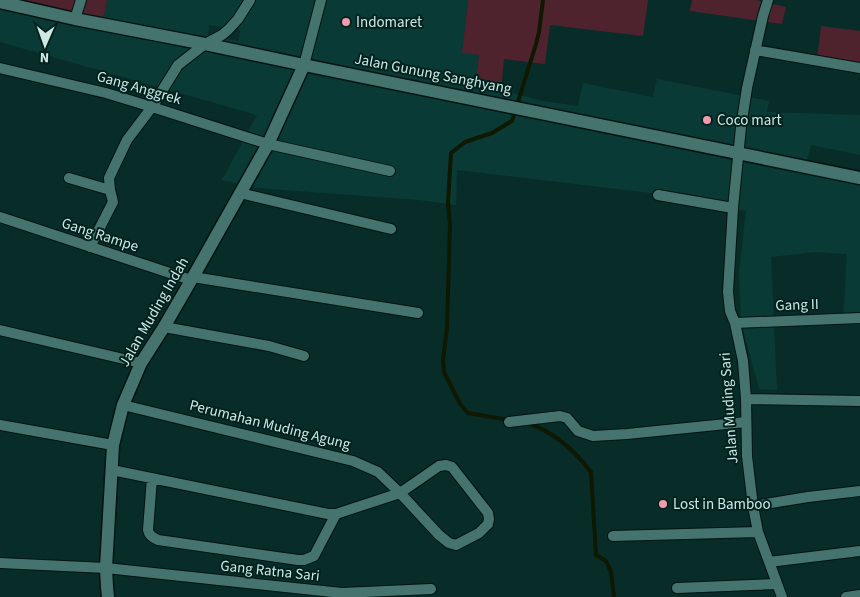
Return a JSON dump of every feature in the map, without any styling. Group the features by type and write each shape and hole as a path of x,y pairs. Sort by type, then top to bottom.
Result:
{"main road":[{"name":"Jalan Gunung Sanghyang","path":"0,2 75,19 860,178"},
{"name":"Jalan Muding Indah","path":"108,597 106,568 113,445 123,405 141,363 192,279 268,144 304,65"}],"street":[{"path":"75,19 81,0"},
{"path":"90,247 113,202 109,178 127,140 152,107 178,65 205,44 229,29 238,20 250,0"},
{"path":"304,65 321,0"},
{"name":"Jalan Muding Sari","path":"768,0 747,88 733,208 728,292 730,312 735,323 743,361 747,456 753,506 758,532 782,597"},
{"path":"755,50 860,68"},
{"name":"Gang Anggrek","path":"0,68 152,107 268,144 390,170"},
{"path":"69,178 110,190"},
{"path":"240,193 391,229"},
{"path":"658,195 733,208"},
{"name":"Gang Rampe","path":"0,217 192,279 418,313"},
{"name":"Gang II","path":"735,323 860,318"},
{"path":"164,327 269,346 304,356"},
{"path":"0,330 141,363"},
{"path":"746,399 860,400"},
{"name":"Perumahan Muding Agung","path":"112,470 328,514 336,514 400,492 439,466 446,465 452,466 488,513 490,519 488,524 479,533 456,545 449,543 439,535 400,492 378,472 353,461 123,405"},
{"path":"509,422 560,416 567,418 578,431 593,436 746,422"},
{"path":"0,425 113,445"},
{"path":"152,478 148,530 153,538 158,540 304,560 314,556 336,514"},
{"path":"753,506 808,496 860,491"},
{"path":"613,536 758,532"},
{"path":"769,562 860,550"},
{"name":"Gang Ratna Sari","path":"0,563 106,568 342,593 431,589"},
{"path":"677,588 777,584"},
{"path":"846,597 860,595"}],"shaded area":[{"path":"0,0 24,0 103,20 107,0 468,0 462,52 479,55 475,87 501,90 543,101 578,106 583,83 653,97 657,79 769,101 767,112 860,115 860,155 811,145 807,160 860,171 860,320 843,321 847,254 815,252 771,257 777,390 759,389 741,322 739,272 746,211 659,194 457,170 456,205 419,200 256,188 222,180 257,115 0,42","holes":["209,25 240,30 239,41 208,36"]},
{"path":"24,0 107,0 103,20"},
{"path":"468,0 648,0 643,36 550,25 545,64 504,59 501,90 475,87 479,55 462,53"},
{"path":"692,0 756,0 786,7 782,24 690,11"},
{"path":"821,26 860,31 860,64 817,59"}],"waterway":[{"path":"509,420 468,413 460,404 444,372 443,361 447,327 450,225 448,202 451,153 465,142 492,133 512,121 536,44 543,0"},
{"path":"528,423 547,432 563,443 591,472 596,555 606,561 611,572 614,597"}],"place":[{"name":"Indomaret","path":"346,22"},
{"name":"Coco mart","path":"707,120"},
{"name":"Lost in Bamboo","path":"663,504"}]}
